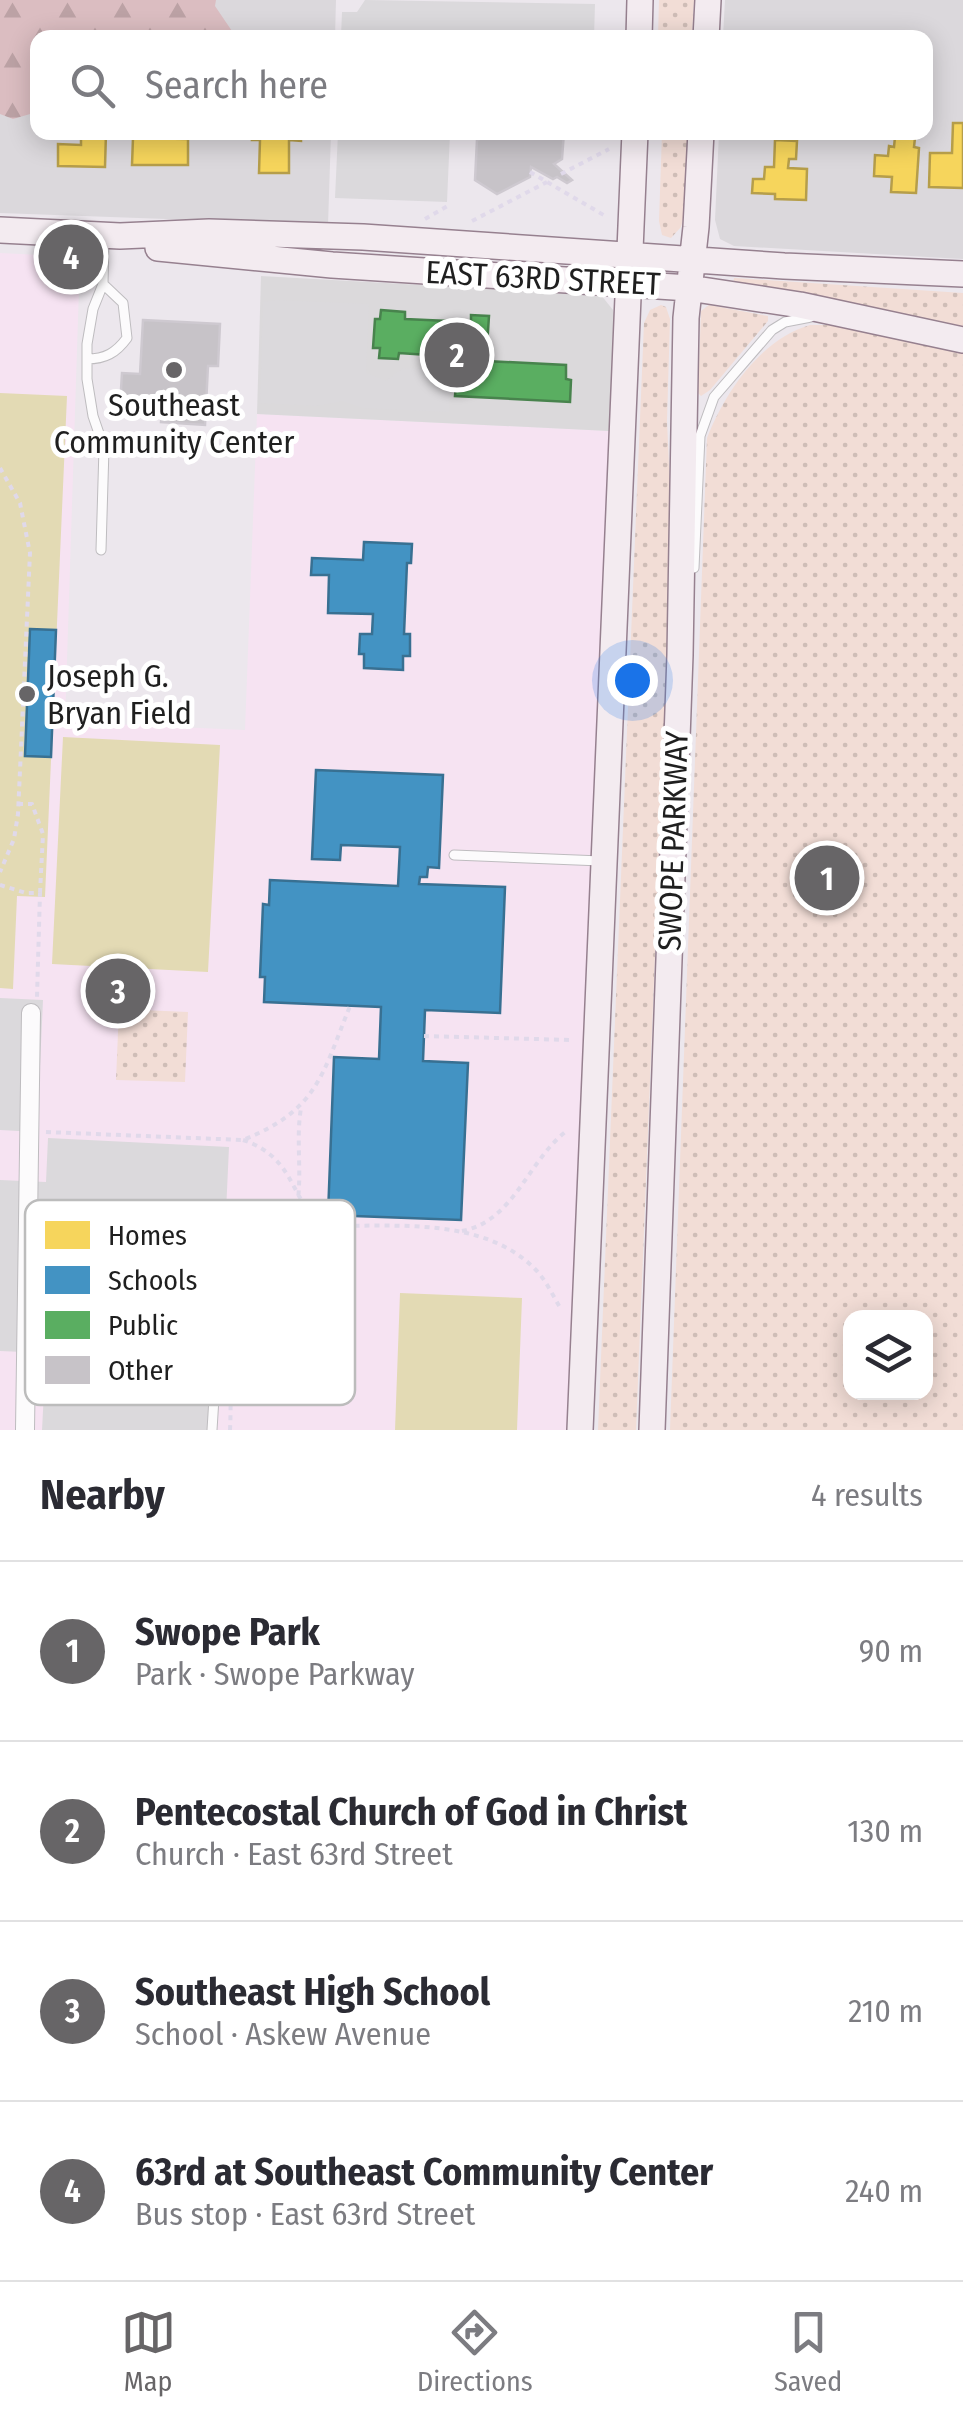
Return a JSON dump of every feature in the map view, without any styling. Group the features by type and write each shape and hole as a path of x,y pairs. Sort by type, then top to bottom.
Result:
{"main road":[{"path":"639,30 640,0"},
{"path":"706,30 708,0"},
{"name":"SWOPE PARKWAY","path":"580,1430 635,140"},
{"name":"SWOPE PARKWAY","path":"652,1430 689,288 700,140"},
{"name":"EAST 63RD STREET","path":"0,230 112,236 209,232 344,236 963,274"},
{"name":"EAST 63RD STREET","path":"112,236 157,248 332,266 689,288 800,304 958,339"}],"street":[{"path":"29,1200 34,1006"},
{"path":"25,1382 25,1430"}],"lane":[{"path":"101,550 104,448 93,416 87,359 93,309 103,284 112,236"},
{"path":"87,359 117,352 128,338 124,303 103,284"},
{"path":"680,655 694,566 700,436 714,397 724,383 772,330 799,318 958,339"},
{"path":"454,855 605,862"},
{"path":"212,1430 213,1405"}],"path":[{"path":"562,174 610,149"},
{"path":"530,172 607,217"},
{"path":"471,221 547,182"},
{"path":"425,218 451,204"},
{"path":"0,468 20,503 30,552 18,804 14,839 0,872"},
{"path":"18,804 32,804 44,834 34,1006"},
{"path":"0,885 40,893"},
{"path":"243,1140 270,1129 301,1108 316,1088 350,1006"},
{"path":"424,1036 572,1040"},
{"path":"297,1200 296,1147 301,1108"},
{"path":"457,1232 495,1218 545,1151 568,1130"},
{"path":"46,1132 243,1140 260,1145 282,1162 302,1200"},
{"path":"356,1226 397,1225 457,1232 490,1241 520,1256 538,1272 561,1309"},
{"path":"230,1430 231,1405"}],"shaded area":[{"path":"0,0 336,0 335,30 30,30 30,140 331,140 328,225 0,213"},
{"path":"365,0 595,4 594,30 341,30 342,12 357,12"},
{"path":"659,0 694,0 692,30 658,30"},
{"path":"725,0 963,0 963,259 734,246 720,239 715,220 719,140 933,140 933,30 723,30"},
{"path":"338,140 450,140 447,202 335,198"},
{"path":"662,140 688,140 681,227 671,238 662,235"},
{"path":"0,253 80,257 65,722 245,730 257,414 609,431 567,1430 0,1430"},
{"path":"261,276 601,295 615,318 609,431 257,414"},
{"path":"734,278 963,293 963,327 733,286"},
{"path":"263,302 369,304 366,373 386,381 403,368 450,370 449,412 362,408 341,401 318,406 260,403"},
{"path":"709,305 768,316 768,321 701,396 701,311"},
{"path":"666,307 670,319 667,421 672,531 636,1430 598,1430 644,323 650,310"},
{"path":"810,325 834,325 963,349 963,1430 670,1430 707,438 735,386 776,342"},
{"name":"Joseph G. Bryan Field","path":"0,393 67,396 45,897 17,896 13,989 0,988"},
{"path":"63,737 220,745 208,972 52,964"},
{"path":"0,998 43,1000 37,1132 0,1130"},
{"path":"119,1009 188,1012 185,1082 116,1080"},
{"path":"48,1138 229,1147 227,1200 25,1200 25,1352 0,1351 0,1180 46,1182"},
{"path":"400,1293 522,1298 517,1430 395,1430"},
{"path":"43,1405 217,1405 216,1430 42,1430"}],"green space":[{"path":"0,0 216,0 215,6 231,30 30,30 30,114 13,119 0,114"}],"building: Homes":[{"path":"953,123 963,123 963,188 929,187 930,153 952,153"},
{"path":"81,140 106,140 105,167 58,166 58,144 81,145"},
{"path":"133,140 188,140 188,165 132,165"},
{"path":"260,140 289,140 289,173 259,173"},
{"path":"775,140 797,141 796,159 789,159 788,168 807,169 806,200 752,193 753,179 764,179 765,167 774,167"},
{"path":"895,140 915,140 914,147 919,148 916,193 891,192 892,177 874,176 875,155 888,156 889,146 894,147"}],"building: Schools":[{"path":"364,542 412,544 411,563 407,563 404,634 410,634 410,656 403,656 403,670 364,668 364,654 359,654 360,634 372,634 373,614 328,613 329,575 311,575 312,558 363,560"},
{"path":"30,629 56,630 51,757 25,756"},
{"path":"316,770 443,775 439,868 428,867 427,877 420,877 419,884 505,887 500,1013 425,1010 423,1061 468,1063 461,1220 355,1216 355,1200 329,1200 334,1057 379,1059 381,1007 264,1002 265,977 260,977 263,904 269,905 270,880 398,886 400,847 341,845 340,860 312,859"}],"building: Public":[{"path":"381,310 405,312 405,319 471,322 471,315 489,316 486,361 566,365 566,379 571,380 570,402 455,396 458,357 399,353 398,359 379,358 380,348 373,348 375,319 380,319"}],"building: Other":[{"path":"477,140 563,140 562,159 554,164 572,180 567,183 531,167 530,177 497,194 475,180"},
{"name":"Southeast Community Center","path":"143,320 220,324 218,366 208,366 205,425 161,422 162,409 120,406 122,373 140,374"}],"place":[{"name":"63rd at Southeast Community Center","path":"71,257"},
{"name":"Pentecostal Church of God in Christ","path":"457,355"},
{"name":"Southeast Community Center","path":"174,370"},
{"name":"Joseph G. Bryan Field","path":"27,694"},
{"name":"Swope Park","path":"827,878"},
{"name":"Southeast High School","path":"118,991"}]}
